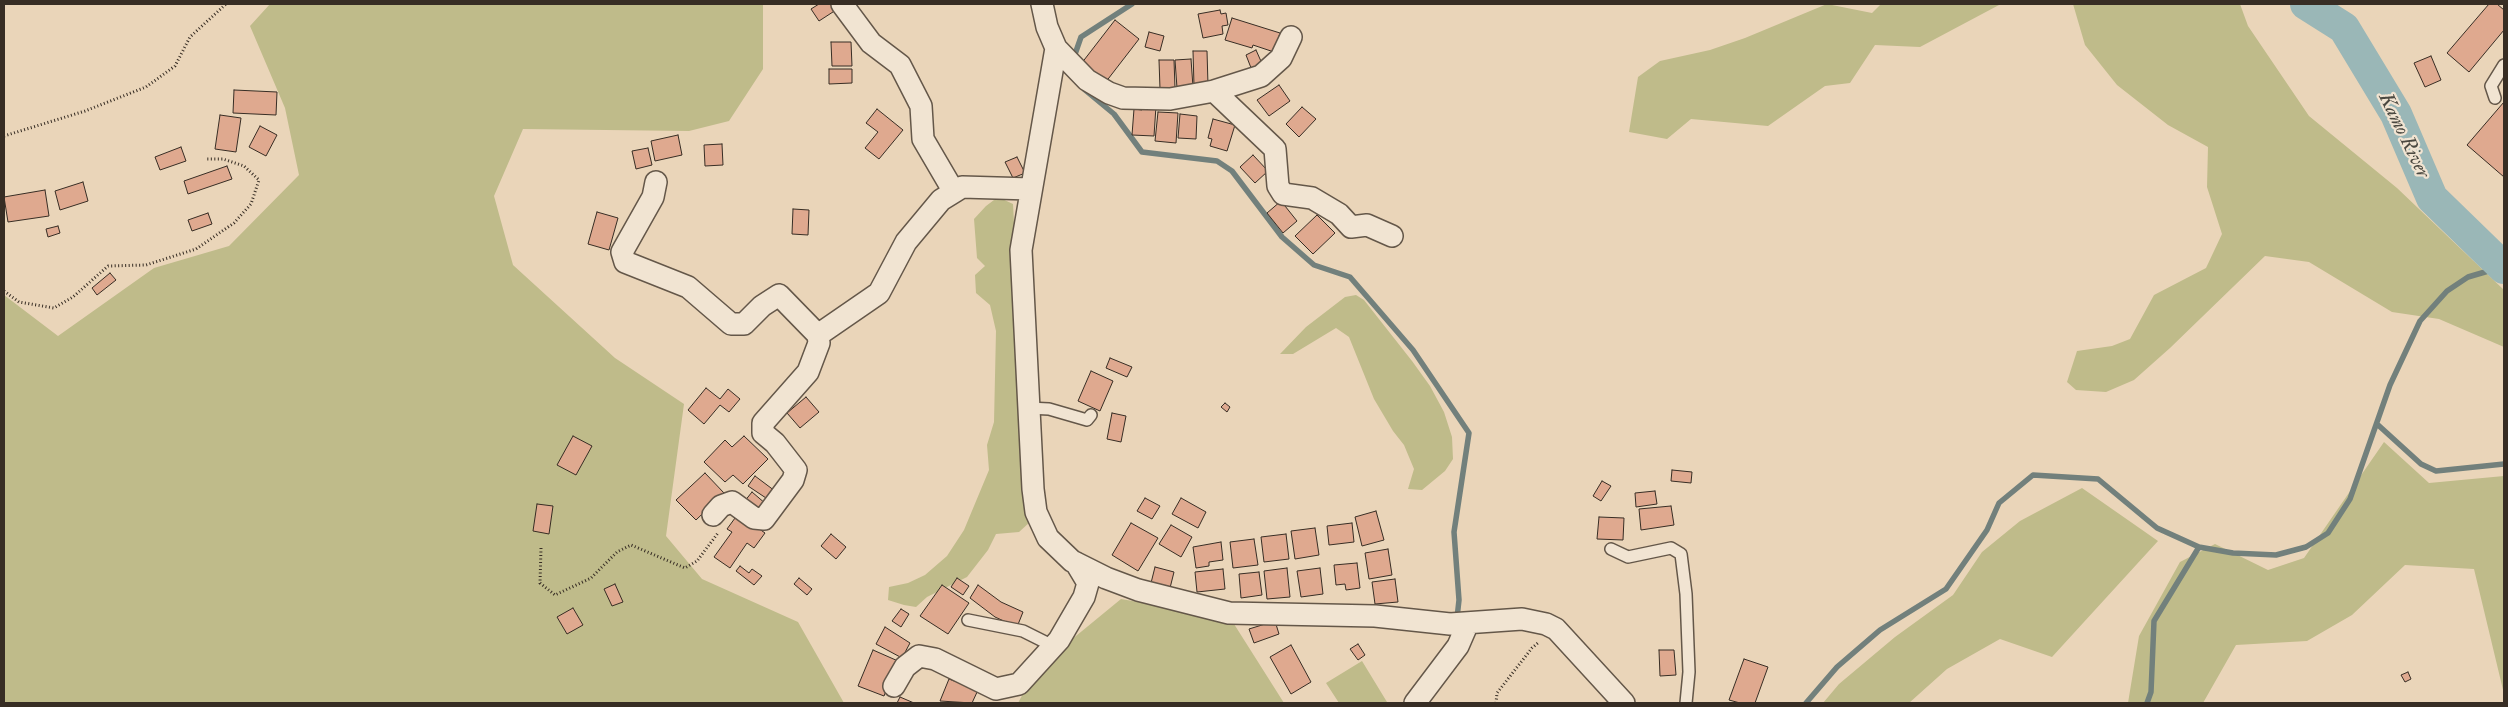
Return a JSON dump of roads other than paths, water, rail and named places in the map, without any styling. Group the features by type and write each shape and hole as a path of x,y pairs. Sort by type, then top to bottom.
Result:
{"street":[{"path":"842,4 871,43 900,65 922,106 923,139 954,192"},
{"path":"1042,4 1047,27 1056,48 1086,80 1109,93 1123,98 1170,99 1214,91 1261,76 1281,58 1291,37"},
{"path":"894,686 905,667 919,656 935,659 996,689 1020,684 1054,646 1084,597 1088,583 1076,563 1048,538 1036,512 1028,408 1021,250 1056,48"},
{"path":"1214,91 1275,149 1278,186 1283,194 1312,198 1339,214 1351,227 1367,225 1392,236"},
{"path":"656,182 654,197 622,252 625,262 688,286 731,324 744,324 762,306 779,295 818,335 819,343 808,372 763,423 763,433 775,443 796,470 793,480 764,519 754,518 732,502 721,506 717,523"},
{"path":"818,335 879,293 906,242 941,200 962,188 1031,189"},
{"path":"1076,563 1138,590 1229,614 1375,616 1460,623 1522,619 1546,624 1556,629 1624,703"},
{"path":"1415,703 1458,646 1460,623"}],"lane":[{"path":"2495,98 2491,86 2504,65"},
{"path":"1028,408 1049,408 1087,420 1091,415"},
{"path":"1610,549 1628,557 1671,548 1681,554 1686,594 1689,672 1686,703"},
{"path":"968,620 1023,631 1054,646"}],"waterway":[{"path":"1073,60 1081,37 1132,4"},
{"name":"Kamo River","path":"2306,4 2344,28 2396,114 2432,198 2504,268"},
{"path":"1085,90 1114,114 1142,152 1217,161 1232,171 1282,237 1314,265 1350,277 1413,350 1469,433 1454,532 1459,600 1457,618"},
{"path":"1806,703 1837,667 1880,630 1946,589 1987,530 1999,503 2033,475 2098,479 2157,528 2199,547 2233,553 2276,555 2306,547 2328,533 2350,499 2390,385 2420,321 2447,291 2468,277 2502,267"},
{"path":"2377,424 2421,464 2436,471 2504,464"},
{"path":"2147,703 2151,692 2154,621 2199,547"}]}
